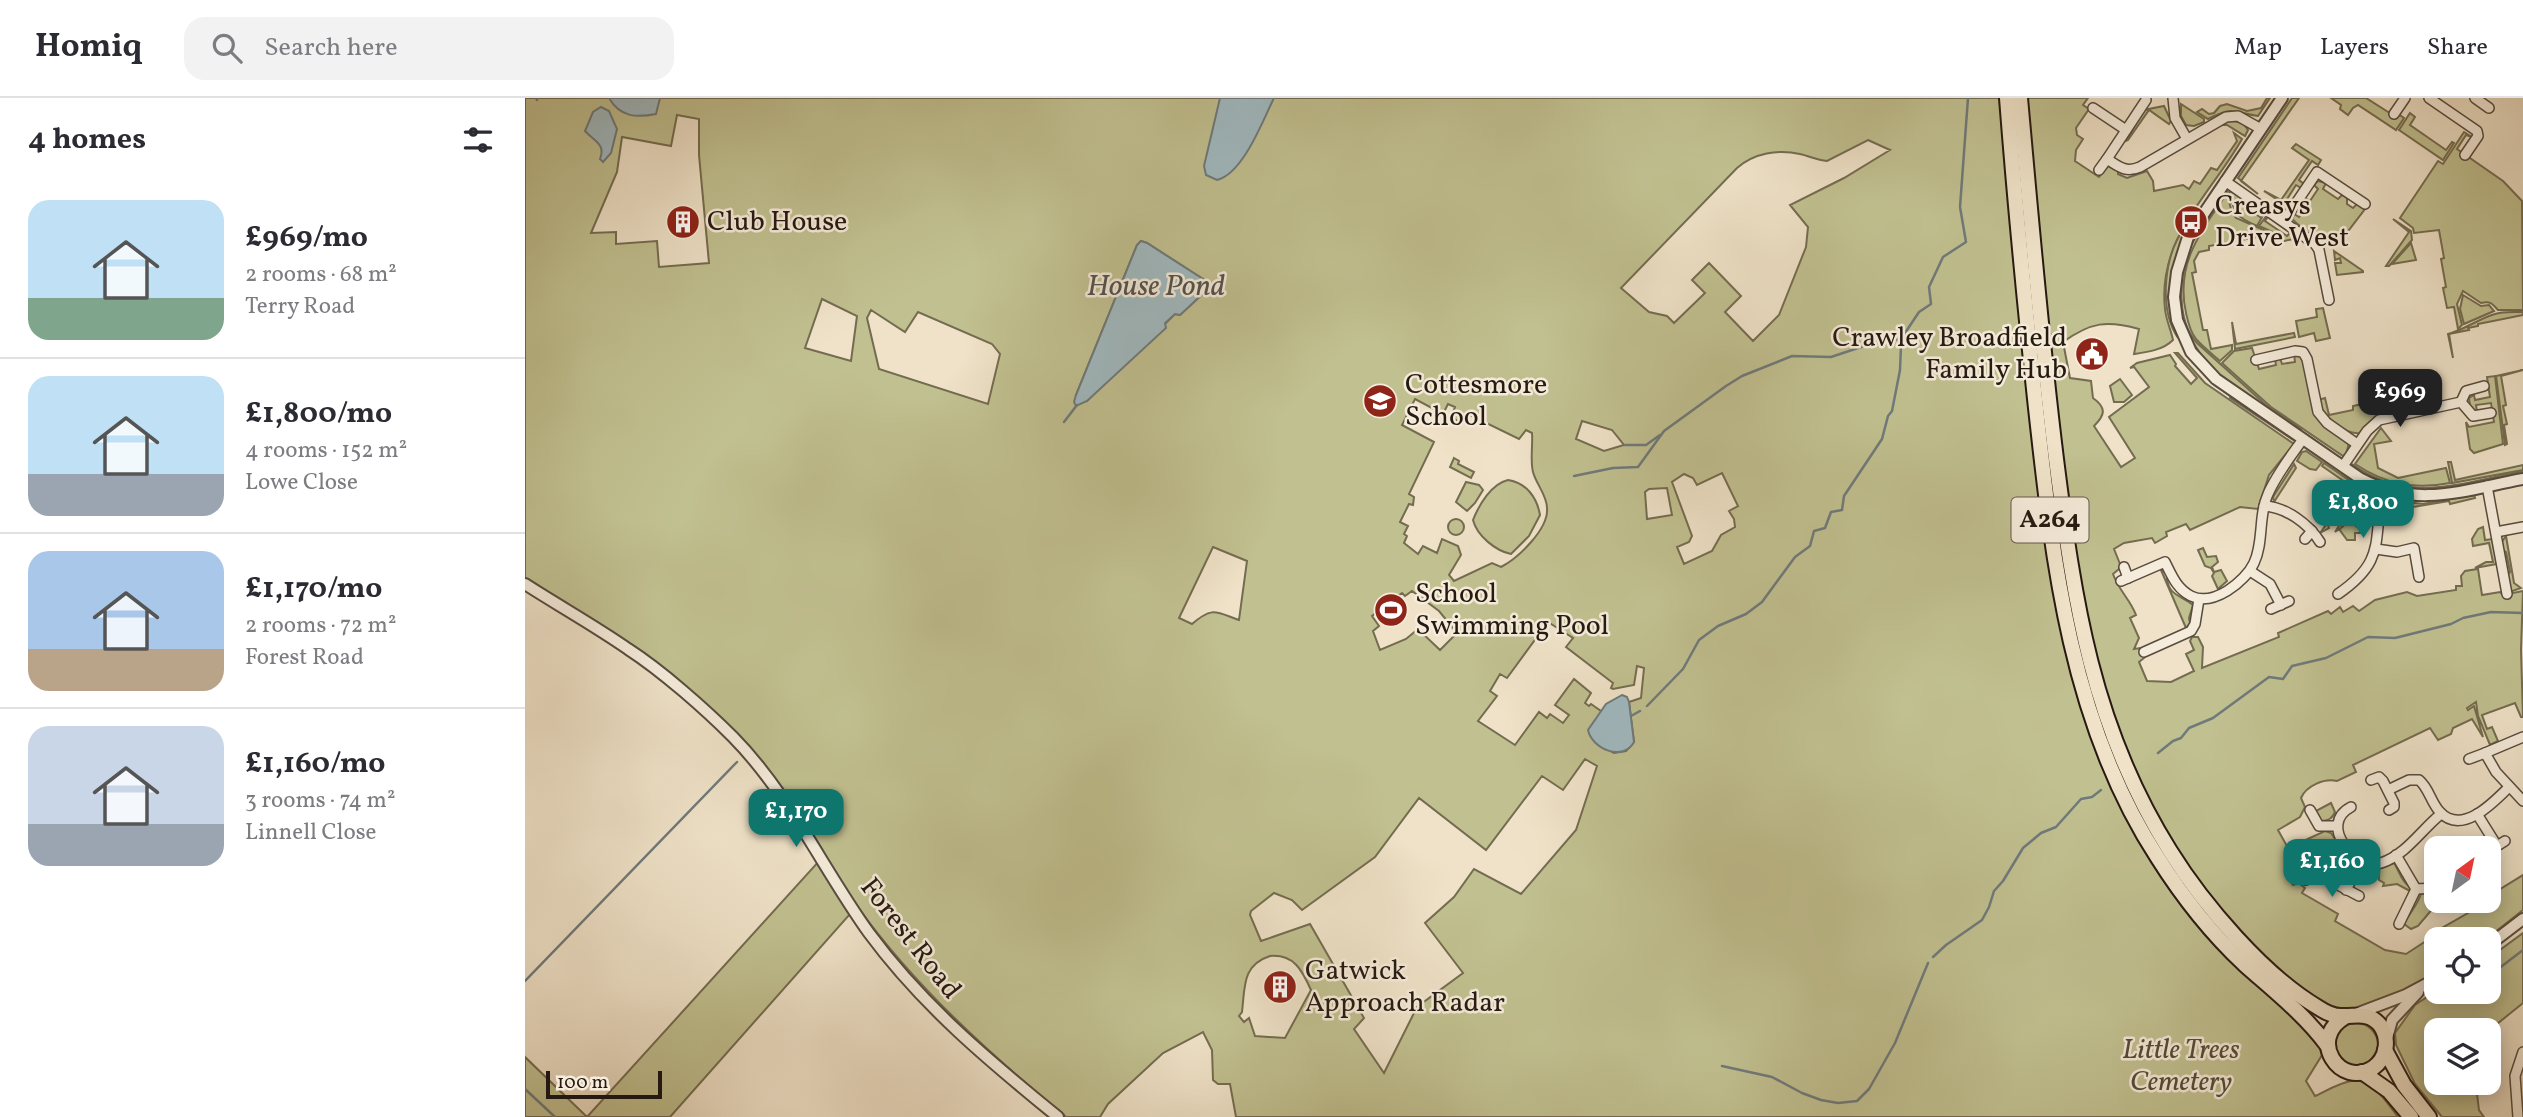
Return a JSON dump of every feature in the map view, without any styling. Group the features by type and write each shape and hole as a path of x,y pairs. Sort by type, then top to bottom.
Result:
{"highway":[{"name":"A264","path":"2007,98 2028,341 2051,531 2071,645 2094,725 2115,778 2141,831 2178,887 2229,949 2304,1018 2327,1045"},
{"name":"A264","path":"2020,98 2061,502 2080,618 2101,703 2129,776 2148,814 2198,891 2238,938 2291,988 2323,1011 2350,1015"},
{"path":"2411,1117 2389,1091 2362,1072 2349,1071 2337,1065 2330,1056 2327,1045 2333,1026 2350,1015 2366,1016 2375,1020 2384,1032 2386,1046 2398,1075 2429,1117"},
{"path":"2362,1072 2379,1062 2386,1046"}],"street":[{"path":"2173,98 2175,118 2187,139"},
{"path":"2282,98 2192,230 2181,256 2174,293 2178,325 2191,352 2210,373 2361,479 2384,489 2423,496 2523,479"},
{"path":"2394,114 2405,98"},
{"path":"2429,98 2477,131 2478,136 2465,155"},
{"path":"2475,98 2489,108"},
{"path":"2099,170 2146,100"},
{"path":"2093,108 2126,130"},
{"path":"2107,159 2123,170 2131,170 2230,116 2244,118 2261,129"},
{"path":"2284,221 2317,172 2365,204"},
{"path":"2225,181 2318,246 2329,300"},
{"path":"2256,360 2295,351 2303,352 2307,359 2318,412 2327,423 2357,444"},
{"path":"2461,402 2466,391 2484,386"},
{"path":"2343,466 2371,426 2382,418 2461,402"},
{"path":"2461,402 2473,416 2491,413"},
{"path":"2161,552 2178,586 2189,594 2199,599 2230,589 2250,570 2257,555 2264,506 2270,490 2303,439"},
{"path":"2487,486 2507,594"},
{"path":"2336,581 2341,592 2363,574 2370,564 2376,549 2378,512 2384,489"},
{"path":"2264,506 2280,508 2312,531 2320,542"},
{"path":"2496,533 2523,527"},
{"path":"2305,539 2312,531"},
{"path":"2376,549 2397,552 2413,544 2420,577"},
{"path":"2124,567 2125,579 2165,562"},
{"path":"2250,570 2270,584 2280,605"},
{"name":"Forest Road","path":"525,584 630,649 733,737 779,793 868,930 899,971 959,1033 1058,1117"},
{"path":"2159,659 2149,650 2191,631 2195,624 2199,599"},
{"path":"2469,759 2521,738 2523,750"},
{"path":"2485,753 2496,772 2523,801"},
{"path":"2371,780 2381,778 2395,805 2389,810"},
{"path":"2388,790 2409,780 2419,779 2441,814 2461,820 2477,814 2509,787"},
{"path":"2336,826 2342,813 2351,807"},
{"path":"2310,810 2319,827 2336,826"},
{"path":"2336,826 2348,848 2362,860 2379,863 2396,855 2441,814"},
{"path":"2477,814 2491,836"},
{"path":"2396,855 2416,889"},
{"path":"2346,890 2362,860"},
{"path":"2306,880 2321,876 2359,897"},
{"path":"2416,889 2424,889"},
{"path":"2392,910 2401,920 2416,889"},
{"path":"2501,936 2523,919"},
{"path":"2350,1015 2423,988"},
{"path":"2386,1046 2392,1020 2423,988"},
{"path":"2518,1117 2515,1076 2523,1052"}],"green space":[{"name":"Little Trees Cemetery","path":"525,98 2002,98 2066,642 2142,841 2318,1042 2322,1055 2306,1081 2315,1096 2342,1083 2359,1081 2378,1092 2398,1117 1236,1117 1230,1084 1218,1084 1213,1080 1212,1050 1203,1032 1163,1053 1108,1104 1100,1117 1066,1117 1009,1069 929,992 857,906 670,1117 587,1117 821,859 757,763 655,669 525,584","holes":["677,115 699,119 699,155 709,263 659,267 657,241 616,244 616,232 591,233 617,172 622,137 671,146","1868,140 1890,150 1844,178 1790,205 1808,227 1806,247 1779,315 1753,341 1725,312 1741,296 1709,263 1692,280 1705,293 1674,323 1667,316 1649,312 1621,288 1737,168 1751,159 1767,154 1800,154 1827,161","1141,241 1147,243 1203,279 1208,284 1208,289 1180,315 1175,314 1087,401 1076,395 1137,245","822,299 857,316 851,361 805,348","871,310 905,332 918,312 992,344 1000,354 988,404 879,369 867,318","1415,399 1443,414 1448,404 1455,407 1451,418 1460,422 1468,414 1519,439 1526,430 1532,433 1532,467 1545,499 1546,516 1538,534 1508,563 1501,567 1492,563 1454,581 1449,575 1461,555 1458,546 1442,539 1437,553 1423,546 1418,554 1404,543 1408,526 1400,522 1409,504 1413,505 1414,497 1409,494 1434,442 1402,425","1582,421 1612,430 1624,445 1604,451 1576,439","1722,473 1738,506 1729,511 1735,527 1721,535 1712,551 1684,564 1677,547 1689,542 1692,536 1672,482 1684,474 1693,478 1697,485","1667,488 1672,515 1647,519 1645,492 1649,489","1213,547 1247,561 1239,620 1215,612 1192,624 1179,618","1412,591 1439,611 1457,633 1440,650 1418,629 1406,639 1380,650 1373,631 1379,626 1372,616 1402,593 1405,596","1548,622 1573,638 1566,647 1613,683 1613,689 1634,685 1637,666 1644,668 1641,698 1629,702 1634,742 1626,751 1614,753 1603,747 1601,711 1585,703 1591,693 1574,679 1555,705 1569,715 1563,723 1550,714 1547,718 1539,712 1515,745 1478,721 1497,696 1490,691 1500,674 1507,678","1585,759 1597,766 1576,830 1521,894 1474,869 1454,897 1425,923 1463,973 1417,1007 1384,1073 1354,1029 1364,1018 1310,924 1261,941 1250,915 1251,911 1274,893 1292,900 1302,910 1375,857 1419,798 1486,850 1542,776 1563,790","1278,956 1291,961 1304,976 1311,990 1285,1038 1255,1036 1249,1018 1244,1022 1239,1016 1250,971 1261,960"]},
{"path":"2025,98 2088,98 2083,105 2089,109 2076,128 2077,135 2083,139 2076,150 2075,161 2099,177 2108,166 2127,178 2147,171 2153,181 2154,191 2183,185 2189,189 2194,181 2200,184 2211,168 2217,170 2237,141 2234,133 2242,139 2189,218 2169,261 2165,309 2173,340 2160,348 2134,354 2139,329 2108,324 2082,330 2063,342 2070,378 2091,381 2093,398 2101,405 2103,412 2094,426 2121,467 2135,458 2109,417 2149,387 2134,367 2130,368 2137,363 2170,355 2175,366 2191,384 2197,378 2175,353 2178,353 2205,383 2294,444 2269,475 2258,509 2240,507 2190,530 2186,524 2166,532 2167,536 2155,543 2152,538 2124,543 2114,549 2120,564 2113,574 2136,615 2130,618 2139,638 2134,649 2140,648 2144,658 2139,662 2147,681 2171,682 2194,671 2186,654 2194,650 2190,641 2192,637 2198,637 2203,647 2202,668 2279,637 2278,633 2328,611 2331,614 2340,607 2343,612 2353,606 2359,611 2375,600 2407,592 2417,596 2456,590 2456,586 2462,586 2461,576 2465,571 2478,569 2482,595 2523,591 2523,717 2515,703 2482,715 2487,729 2492,727 2498,741 2490,745 2478,716 2476,702 2467,708 2468,710 2474,706 2483,737 2472,719 2453,728 2451,734 2438,740 2430,728 2353,765 2356,772 2337,781 2321,782 2311,787 2301,798 2305,807 2300,817 2278,830 2288,848 2325,831 2331,833 2336,840 2313,850 2310,846 2292,854 2294,859 2290,866 2295,877 2290,881 2293,885 2299,883 2305,888 2302,893 2338,914 2335,921 2385,950 2406,954 2424,942 2424,982 2390,998 2352,1010 2331,1008 2318,1001 2289,979 2242,934 2203,887 2158,820 2118,735 2097,664 2076,555 2050,362"},
{"path":"2267,98 2270,98 2258,116 2229,111 2208,119 2197,112 2202,109 2209,114 2214,113 2220,106 2227,104 2247,111 2261,108"},
{"path":"2292,98 2299,98 2241,181 2238,178"},
{"path":"2331,98 2366,98 2396,117 2398,114 2404,118 2396,130 2358,105 2348,115 2340,109 2341,105"},
{"path":"2181,104 2204,119 2204,122 2194,126 2186,125 2181,116"},
{"path":"2164,106 2171,121 2169,124 2149,110 2128,140 2121,143 2127,139 2144,110"},
{"path":"2410,113 2415,117 2410,125 2446,150 2454,143 2443,160 2399,130"},
{"path":"2229,120 2243,123 2248,130 2245,136 2227,125 2220,125"},
{"path":"2464,132 2472,137 2466,135 2457,149 2503,181 2522,201 2523,310 2498,310 2491,303 2481,303 2463,291 2457,304 2462,325 2458,329 2454,307 2447,308 2443,288 2446,287 2441,259 2444,258 2439,230 2414,233 2413,228 2400,218 2438,161 2443,164"},
{"path":"2296,144 2321,160 2318,165 2312,161 2299,180 2304,184 2301,188 2296,185 2284,204 2264,191 2281,200 2309,160 2292,148"},
{"path":"2318,181 2326,183 2323,189 2338,199 2342,195 2347,198 2347,204 2353,208 2357,204 2365,209 2339,243 2322,246 2292,219 2294,214 2299,217 2307,206 2302,202 2305,198 2310,201 2318,189 2314,185"},
{"path":"2234,191 2242,196 2239,202 2260,217 2265,212 2257,226 2237,214 2229,192"},
{"path":"2224,192 2202,226 2186,259 2181,297 2185,322 2197,343 2266,405 2301,429 2300,431 2225,379 2195,346 2185,326 2180,303 2180,279 2185,256 2194,235"},
{"path":"2227,193 2236,218 2273,234 2209,246 2209,250 2199,252 2194,261 2196,272 2192,273 2203,330 2207,330 2211,349 2232,345 2232,350 2220,361 2199,342 2191,330 2186,313 2184,279 2187,263 2200,235"},
{"path":"2267,215 2265,221 2287,236 2292,231 2302,240 2299,238 2284,241 2275,233 2259,226"},
{"path":"2393,219 2411,231 2412,240 2389,266 2386,266 2409,232"},
{"path":"2186,226 2188,227 2173,268 2172,319 2178,338 2168,312 2166,281 2173,251"},
{"path":"2411,243 2416,260 2392,264"},
{"path":"2334,251 2363,272 2337,275 2335,263 2341,263 2340,258 2335,260"},
{"path":"2463,295 2481,306 2489,305 2494,311 2464,324 2460,309"},
{"path":"2323,308 2330,338 2316,341 2314,333 2299,337 2296,321 2317,317 2316,309"},
{"path":"2523,312 2523,315 2478,324 2468,328 2469,330 2449,334 2453,358 2448,334 2498,313"},
{"path":"2232,322 2236,344 2294,333 2295,337 2235,349"},
{"path":"2252,348 2259,369 2276,365 2275,359 2280,358 2282,364 2295,362 2294,354 2300,356 2316,415 2349,443 2346,454 2343,456 2271,407 2222,363 2234,351"},
{"path":"2523,370 2501,376 2506,405 2503,406 2507,424 2504,425 2505,445 2496,376"},
{"path":"2495,376 2503,444 2474,453 2470,449 2466,422 2469,427 2494,422 2491,403 2476,405 2475,411 2470,406 2469,398 2474,395 2475,400 2490,397 2487,377"},
{"path":"2120,379 2132,395 2124,402 2114,402 2110,386"},
{"path":"2430,390 2431,397 2407,402 2406,409 2403,395"},
{"path":"2232,395 2292,437 2295,441 2230,398"},
{"path":"2325,398 2329,415 2353,410 2353,406 2375,401 2377,416 2360,433 2347,431 2335,423 2320,406 2318,400"},
{"path":"2381,428 2391,441 2374,444 2378,468 2398,478 2446,468 2450,483 2424,486 2400,484 2355,464"},
{"path":"2306,451 2322,462 2316,470 2297,461 2302,452"},
{"path":"1454,458 1459,461 1458,464 1474,472 1471,478 1450,467"},
{"path":"2448,462 2451,462 2455,480 2523,465 2523,470 2452,483"},
{"path":"2324,463 2366,492 2364,495 2322,466"},
{"path":"2294,464 2296,468 2274,502 2273,497"},
{"path":"2352,464 2373,477 2415,487 2456,485 2523,471 2523,474 2427,491 2396,488 2361,473"},
{"path":"1508,480 1521,484 1530,492 1540,515 1529,536 1511,554 1488,542 1473,520 1491,490"},
{"path":"1466,482 1479,485 1483,490 1467,511 1456,502"},
{"path":"2474,495 2475,498 2450,504 2449,501 2407,508 2385,508 2389,500 2423,504"},
{"path":"2334,514 2345,522 2340,529 2349,521 2360,529 2360,533 2355,533 2355,540 2347,540 2339,529 2335,532 2342,521 2335,516 2328,525 2329,528 2320,533"},
{"path":"1453,519 1459,519 1464,527 1462,533 1453,535 1448,530 1448,524"},
{"path":"2483,527 2485,540 2492,539 2497,564 2475,568 2486,562 2493,562 2489,543 2473,546 2472,539 2478,529"},
{"path":"2506,536 2514,583 2521,588 2510,592 2507,576 2510,572 2506,552 2501,543"},
{"path":"2203,548 2207,557 2216,556 2218,562 2212,567 2214,572 2221,570 2227,581 2218,589 2212,576 2214,573 2211,568 2205,566 2198,550"},
{"path":"2161,570 2167,573 2171,590 2193,605 2190,623 2186,628"},
{"path":"2331,803 2334,814 2330,819 2321,821 2314,812"},
{"path":"2394,863 2410,891 2397,884 2383,886 2384,883 2379,880 2379,869"},
{"path":"2523,875 2523,910 2501,927 2444,927 2466,914 2501,914 2501,889"},
{"path":"2424,893 2424,914 2428,914 2418,926 2411,929 2404,924 2421,894"},
{"path":"2523,933 2523,1003 2501,1021 2501,1018 2424,1018 2424,1095 2415,1084 2396,1045 2395,1033 2415,1005 2424,999 2424,1004 2501,1004 2501,949"},
{"path":"2356,1023 2371,1030 2378,1045 2371,1060 2356,1067 2341,1060 2334,1045 2341,1030"},
{"path":"525,1057 587,1117 525,1117"},
{"path":"2424,1095 2477,1095 2479,1110 2484,1117 2442,1117"}],"water":[{"path":"609,98 660,98 656,114 642,116 623,112"},
{"path":"1220,98 1274,98 1244,157 1226,176 1217,180 1206,175 1204,166"},
{"path":"601,107 609,111 617,129 611,153 603,162 600,159 600,146 585,131 593,112"},
{"name":"House Pond","path":"1141,241 1203,279 1208,284 1208,289 1180,315 1175,314 1165,323 1166,328 1087,401 1076,406 1076,395 1137,245"},
{"path":"1622,695 1627,697 1629,702 1634,742 1623,751 1608,751 1595,743 1588,730 1606,704"}],"waterway":[{"path":"1647,706 1683,669 1699,640 1718,626 1746,614 1762,602 1795,557 1810,546 1814,531 1825,528 1831,512 1842,510 1844,496 1882,439 1892,411 1905,333 1919,312 1931,304 1929,287 1943,257 1966,242 1960,207 1968,98"},
{"path":"1574,476 1613,468 1638,467 1664,431 1742,376 1792,356 1831,357 1864,346 1904,338"},
{"path":"1064,422 1077,405"},
{"path":"1625,445 1646,445 1660,435"},
{"path":"2158,753 2181,738 2189,728 2213,718 2269,677 2283,679 2292,666 2326,658 2368,637 2395,638 2491,612 2523,613"},
{"path":"1631,716 1640,711"},
{"path":"525,981 737,762"},
{"path":"1933,957 1982,920 1994,891 2023,848 2041,833 2056,827 2081,799 2092,797 2101,790"},
{"path":"2501,967 2523,950"},
{"path":"1722,1066 1772,1077 1821,1100 1838,1103 1857,1101 1869,1089 1895,1043 1928,963"},
{"path":"525,1089 555,1117"}],"place":[{"name":"Club House","path":"683,222"},
{"name":"Creasys Drive West","path":"2191,222"},
{"name":"Crawley Broadfield Family Hub","path":"2092,354"},
{"name":"Cottesmore School","path":"1380,401"},
{"name":"School Swimming Pool","path":"1391,610"},
{"name":"Gatwick Approach Radar","path":"1280,987"}]}
